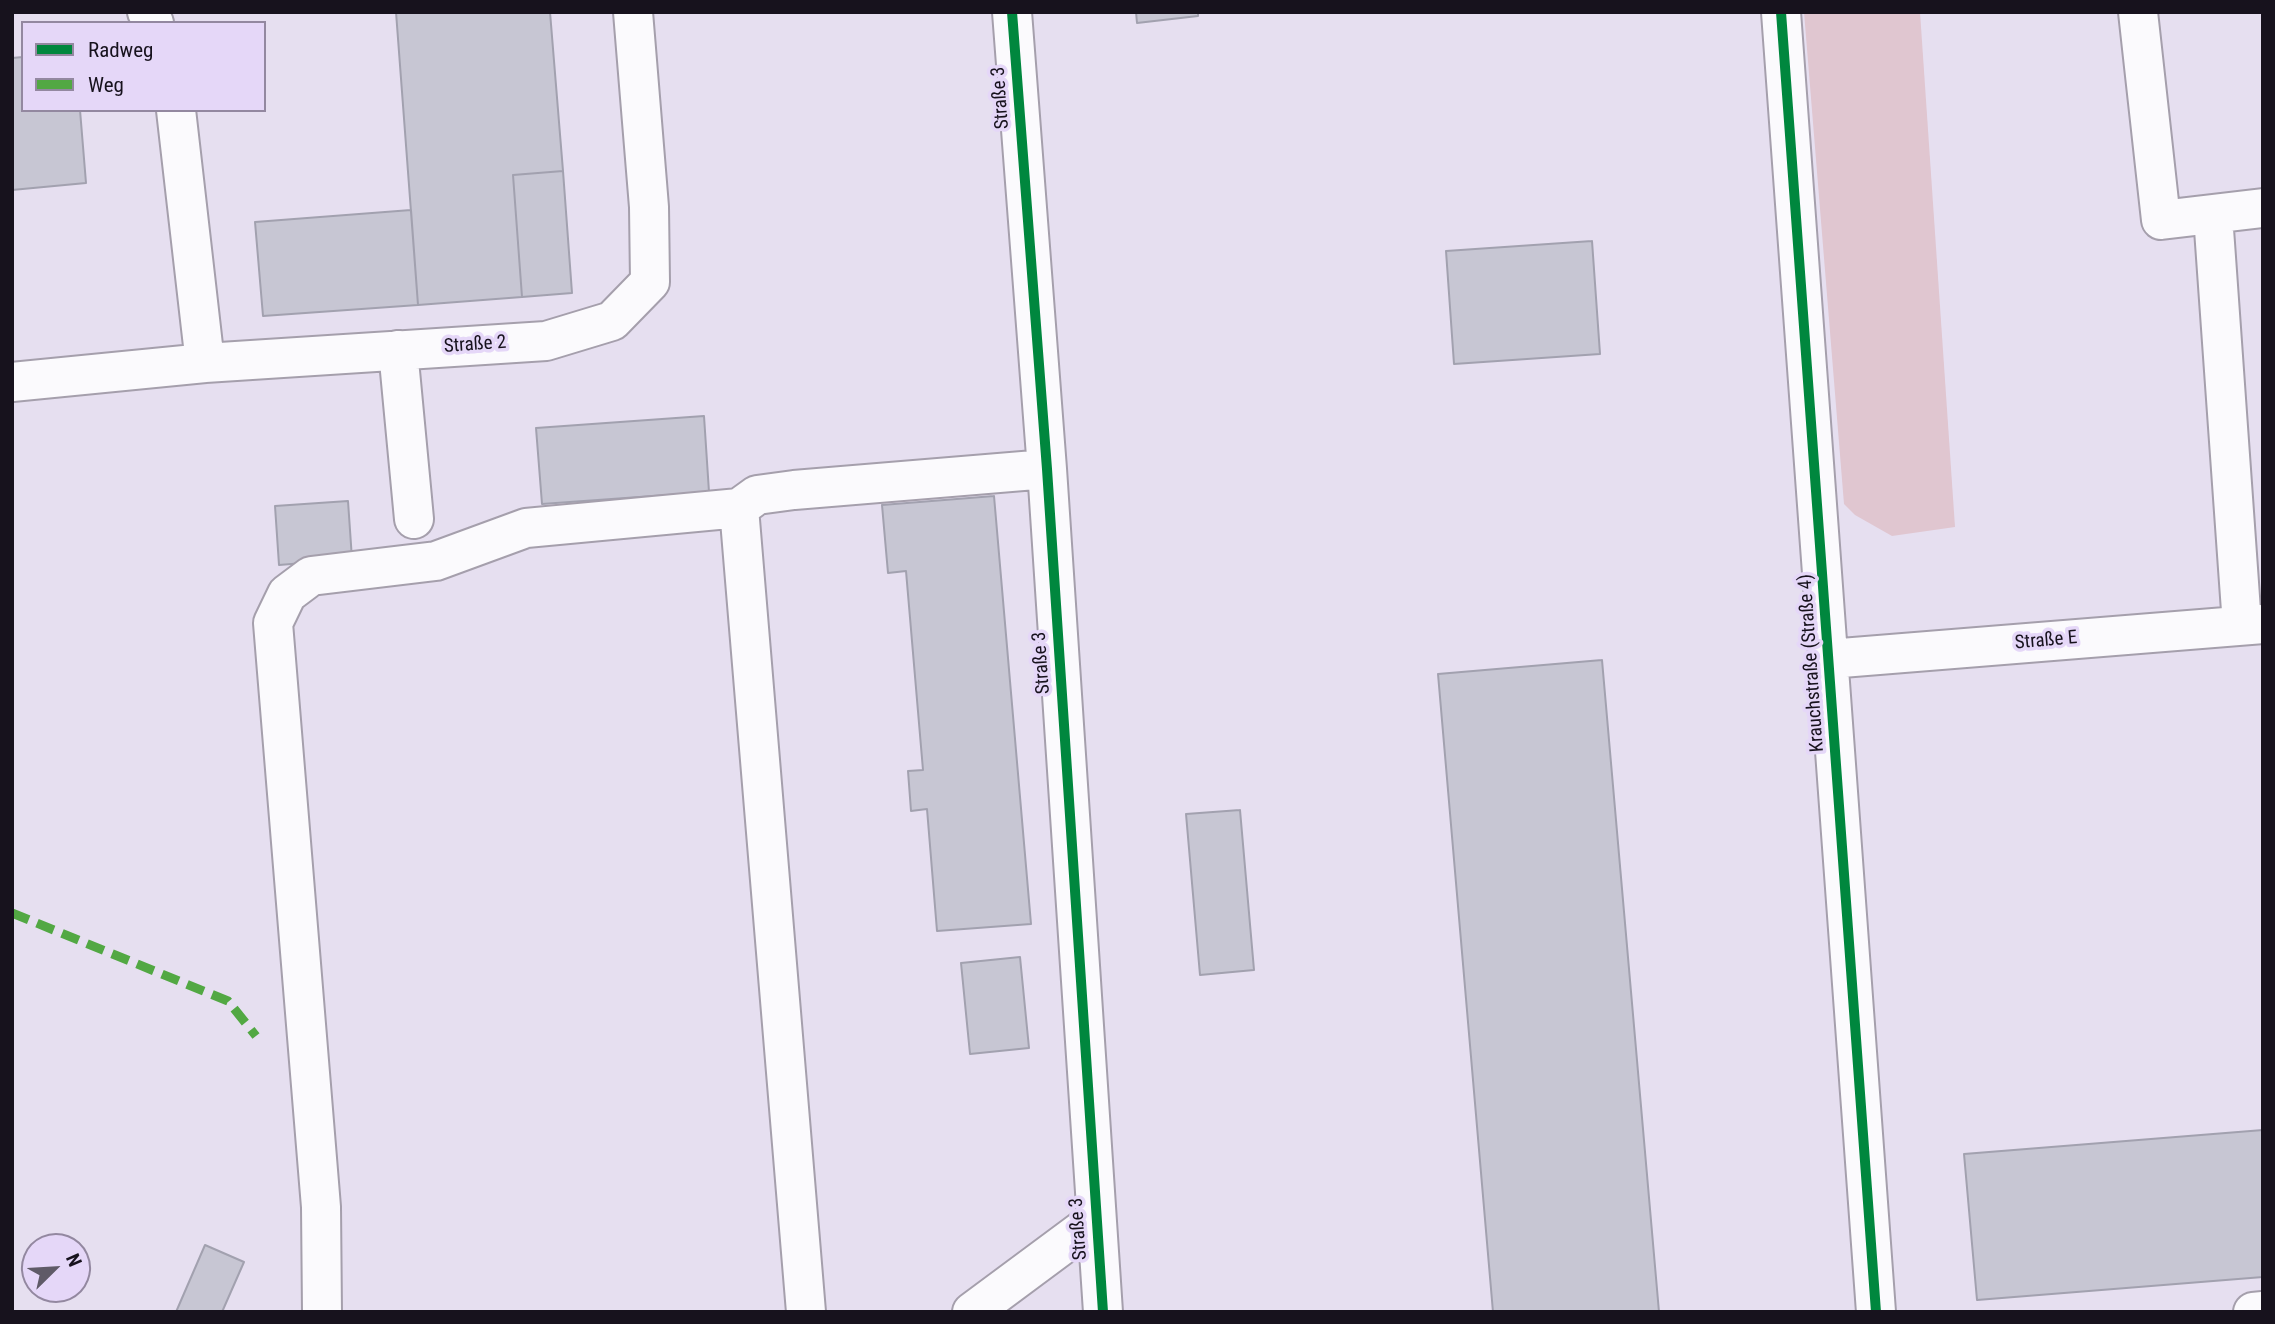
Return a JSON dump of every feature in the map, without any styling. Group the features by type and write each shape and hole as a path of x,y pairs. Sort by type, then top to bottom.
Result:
{"street":[{"name":"Straße 2","path":"12,382 205,363 546,341 612,321 650,282 649,207 633,12"},
{"name":"Straße 3","path":"1012,12 1047,469 1103,1312"},
{"name":"Krauchstraße (Straße 4)","path":"1781,12 1876,1312"},
{"path":"2138,12 2161,220 2263,208"},
{"path":"176,112 205,363"},
{"path":"2213,215 2252,624"},
{"path":"398,350 414,519"},
{"path":"322,1312 321,1207 273,623 287,594 311,576 436,561 526,528 739,508 757,495 794,490 1047,469"},
{"path":"739,508 806,1312"},
{"name":"Straße E","path":"1829,659 2252,624"},
{"path":"972,1312 1096,1220"},
{"path":"2253,1312 2263,1311"}],"shaded area":[{"path":"1804,12 1920,12 1955,527 1892,536 1855,515 1844,504"}],"building":[{"path":"396,12 550,12 563,171 513,175 522,297 418,305"},
{"path":"1136,12 1198,12 1198,16 1137,23"},
{"path":"21,57 21,112 80,112 86,183 12,190 12,58"},
{"path":"563,171 572,293 522,297 513,175"},
{"path":"411,210 418,305 263,316 255,222"},
{"path":"1592,241 1600,354 1454,364 1446,251"},
{"path":"704,416 709,492 542,504 536,428"},
{"path":"994,496 1031,924 937,931 927,809 911,811 908,771 923,770 906,571 888,573 882,505"},
{"path":"348,501 352,559 279,565 275,506"},
{"path":"1602,660 1659,1312 1493,1312 1438,674"},
{"path":"1240,810 1254,970 1200,975 1186,814"},
{"path":"1020,957 1029,1048 970,1054 961,963"},
{"path":"2263,1130 2263,1277 1977,1300 1964,1154"},
{"path":"205,1245 244,1262 222,1312 176,1312"}],"marked path":[{"path":"12,913 228,1001 256,1036"}],"cycle path":[{"path":"1012,12 1047,469 1103,1312"},
{"path":"1781,12 1876,1312"}]}
